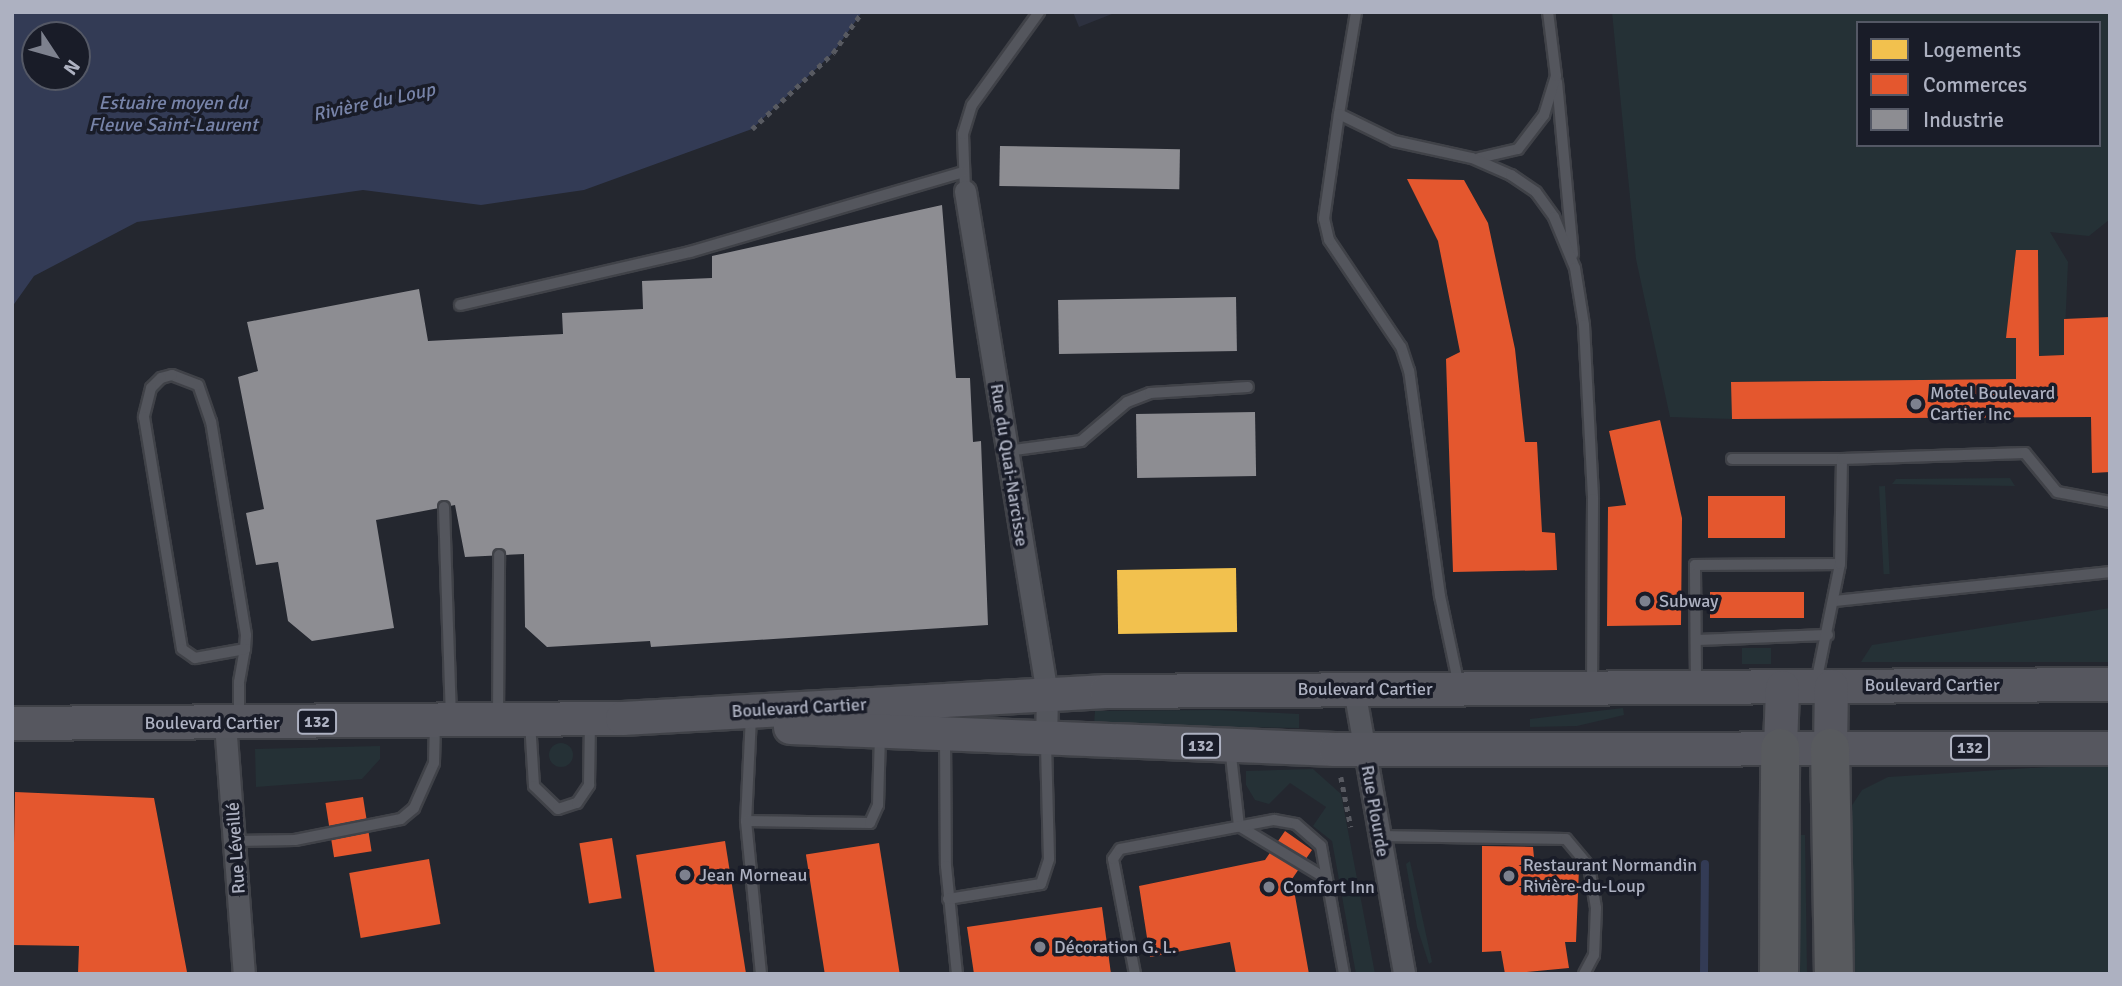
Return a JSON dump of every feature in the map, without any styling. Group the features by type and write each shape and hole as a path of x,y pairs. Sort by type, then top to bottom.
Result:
{"highway":[{"path":"1779,974 1780,748"},
{"path":"1830,748 1834,974"}],"main road":[{"name":"Boulevard Cartier","path":"945,718 1047,694 1354,689 2110,684"},
{"path":"1824,686 1830,748"},
{"path":"1780,748 1783,687"},
{"name":"Boulevard Cartier","path":"12,723 945,718 1046,741 1230,746 1363,749 2110,748"}],"street":[{"name":"Rue du Quai-Narcisse","path":"964,181 1047,694 1046,741"},
{"name":"Rue Plourde","path":"1354,689 1404,974"},
{"name":"Rue Léveillé","path":"232,723 244,974"}],"lane":[{"path":"460,305 690,252 964,181 962,134 972,105 1039,12"},
{"path":"1356,12 1324,219 1329,240 1402,347 1409,371 1440,596 1460,689"},
{"path":"1548,12 1592,442 1592,688"},
{"path":"1339,114 1394,141 1472,158 1498,159 1518,149 1544,115 1556,76"},
{"path":"1472,158 1536,192 1555,217 1574,268"},
{"path":"232,723 246,649 206,398 191,379 161,378 151,388 144,416 181,649 195,658 246,649"},
{"path":"1006,451 1081,442 1128,402 1150,393 1248,387"},
{"path":"1732,459 1842,459 2025,453 2057,492 2110,502"},
{"path":"1824,686 1828,635 1840,564 1842,459"},
{"path":"236,841 295,840 401,819 414,808 434,763 443,720 444,507"},
{"path":"498,719 499,555"},
{"path":"1696,687 1695,565 1840,564"},
{"path":"1835,601 2110,572"},
{"path":"1696,640 1828,635"},
{"path":"530,719 534,786 558,809 577,803 589,785 606,718"},
{"path":"751,718 746,821 761,974"},
{"path":"746,821 870,823 878,805 880,718"},
{"path":"945,718 948,899 957,974"},
{"path":"948,899 1041,884 1049,859 1046,741"},
{"path":"1230,746 1239,826"},
{"path":"1135,974 1113,859 1120,849 1274,820 1296,824 1321,846 1344,974"},
{"path":"1239,826 1312,865 1329,881"},
{"path":"1379,836 1566,839 1589,866 1596,908 1594,955 1584,974"}],"path":[{"path":"752,129 833,53 862,12"}],"shaded area":[{"path":"1073,12 1117,12 1079,27"},
{"path":"1612,12 2110,12 2109,220 2089,236 2050,232 2068,262 2064,355 2039,356 2038,251 2016,250 2007,338 2016,338 2016,379 1732,382 1732,419 1670,417 1636,259"},
{"path":"2010,478 2015,486 1892,484 1896,479"},
{"path":"1879,486 1885,486 1890,574 1884,574"},
{"path":"2110,608 2110,662 1861,662 1872,645"},
{"path":"1742,648 1771,648 1771,664 1742,664"},
{"path":"1623,708 1624,715 1577,726 1530,727 1530,719"},
{"path":"1215,710 1299,714 1299,728 1094,725 1095,711"},
{"path":"561,743 572,750 573,755 566,766 561,767 550,760 549,755 556,744"},
{"path":"380,746 380,759 362,779 256,787 255,749"},
{"path":"2110,763 2110,974 1850,974 1843,819 1862,790 1888,777"},
{"path":"1313,769 1341,794 1375,974 1356,974 1332,841 1313,826 1326,807 1290,783 1269,804 1255,800 1246,785 1246,771"},
{"path":"1798,835 1805,835 1807,974 1794,974"},
{"path":"1410,861 1432,962 1429,964 1417,927 1406,864"}],"water":[{"name":"Estuaire moyen du Fleuve Saint-Laurent","path":"12,12 862,12 833,53 752,129 584,190 481,205 363,190 137,222 34,276 12,307"}],"building: Logements":[{"path":"1236,568 1237,632 1118,634 1117,570"}],"building: Commerces":[{"path":"1407,179 1464,180 1488,223 1515,349 1525,442 1537,442 1542,532 1555,533 1557,570 1453,572 1446,359 1460,352 1438,241"},
{"path":"2016,250 2038,250 2039,356 2064,355 2064,319 2110,317 2110,472 2092,473 2091,417 1732,419 1731,382 2016,379 2016,338 2006,338"},
{"path":"1660,420 1682,518 1681,625 1607,626 1608,507 1626,505 1609,431"},
{"path":"1708,496 1785,496 1785,538 1708,538"},
{"path":"1710,592 1804,592 1804,618 1710,618"},
{"path":"15,792 154,798 187,972 78,974 79,946 12,945"},
{"path":"363,797 372,851 334,857 325,803"},
{"path":"1285,831 1312,850 1292,879 1309,974 1236,974 1230,942 1150,957 1139,886 1265,860"},
{"path":"612,838 622,898 589,903 579,843"},
{"path":"725,841 746,974 655,974 636,855"},
{"path":"879,843 900,974 825,974 806,855"},
{"path":"1482,846 1533,847 1535,868 1579,868 1576,942 1565,942 1569,968 1505,974 1501,951 1482,952"},
{"path":"429,859 440,924 361,938 349,873"},
{"path":"1102,907 1111,974 974,974 967,927"}],"building: Industrie":[{"path":"1000,146 1180,149 1179,189 999,186"},
{"path":"942,205 956,378 970,378 973,442 981,441 988,625 651,647 650,641 547,647 525,627 524,554 465,557 455,505 376,520 394,628 312,641 288,621 278,562 256,565 246,513 264,509 238,377 258,371 247,322 419,289 428,341 563,334 562,313 643,309 642,281 712,278 712,256"},
{"path":"1236,297 1237,351 1059,354 1058,300"},
{"path":"1255,412 1256,476 1137,478 1136,414"}],"waterway":[{"path":"1704,974 1705,864"}],"place":[{"name":"Motel Boulevard Cartier Inc","path":"1916,404"},
{"name":"Subway","path":"1645,601"},
{"name":"Jean Morneau","path":"685,875"},
{"name":"Restaurant Normandin Rivière-du-Loup","path":"1509,876"},
{"name":"Comfort Inn","path":"1269,887"},
{"name":"Décoration G. L.","path":"1040,947"}],"water label":[{"name":"Rivière du Loup","path":"374,103"}]}
